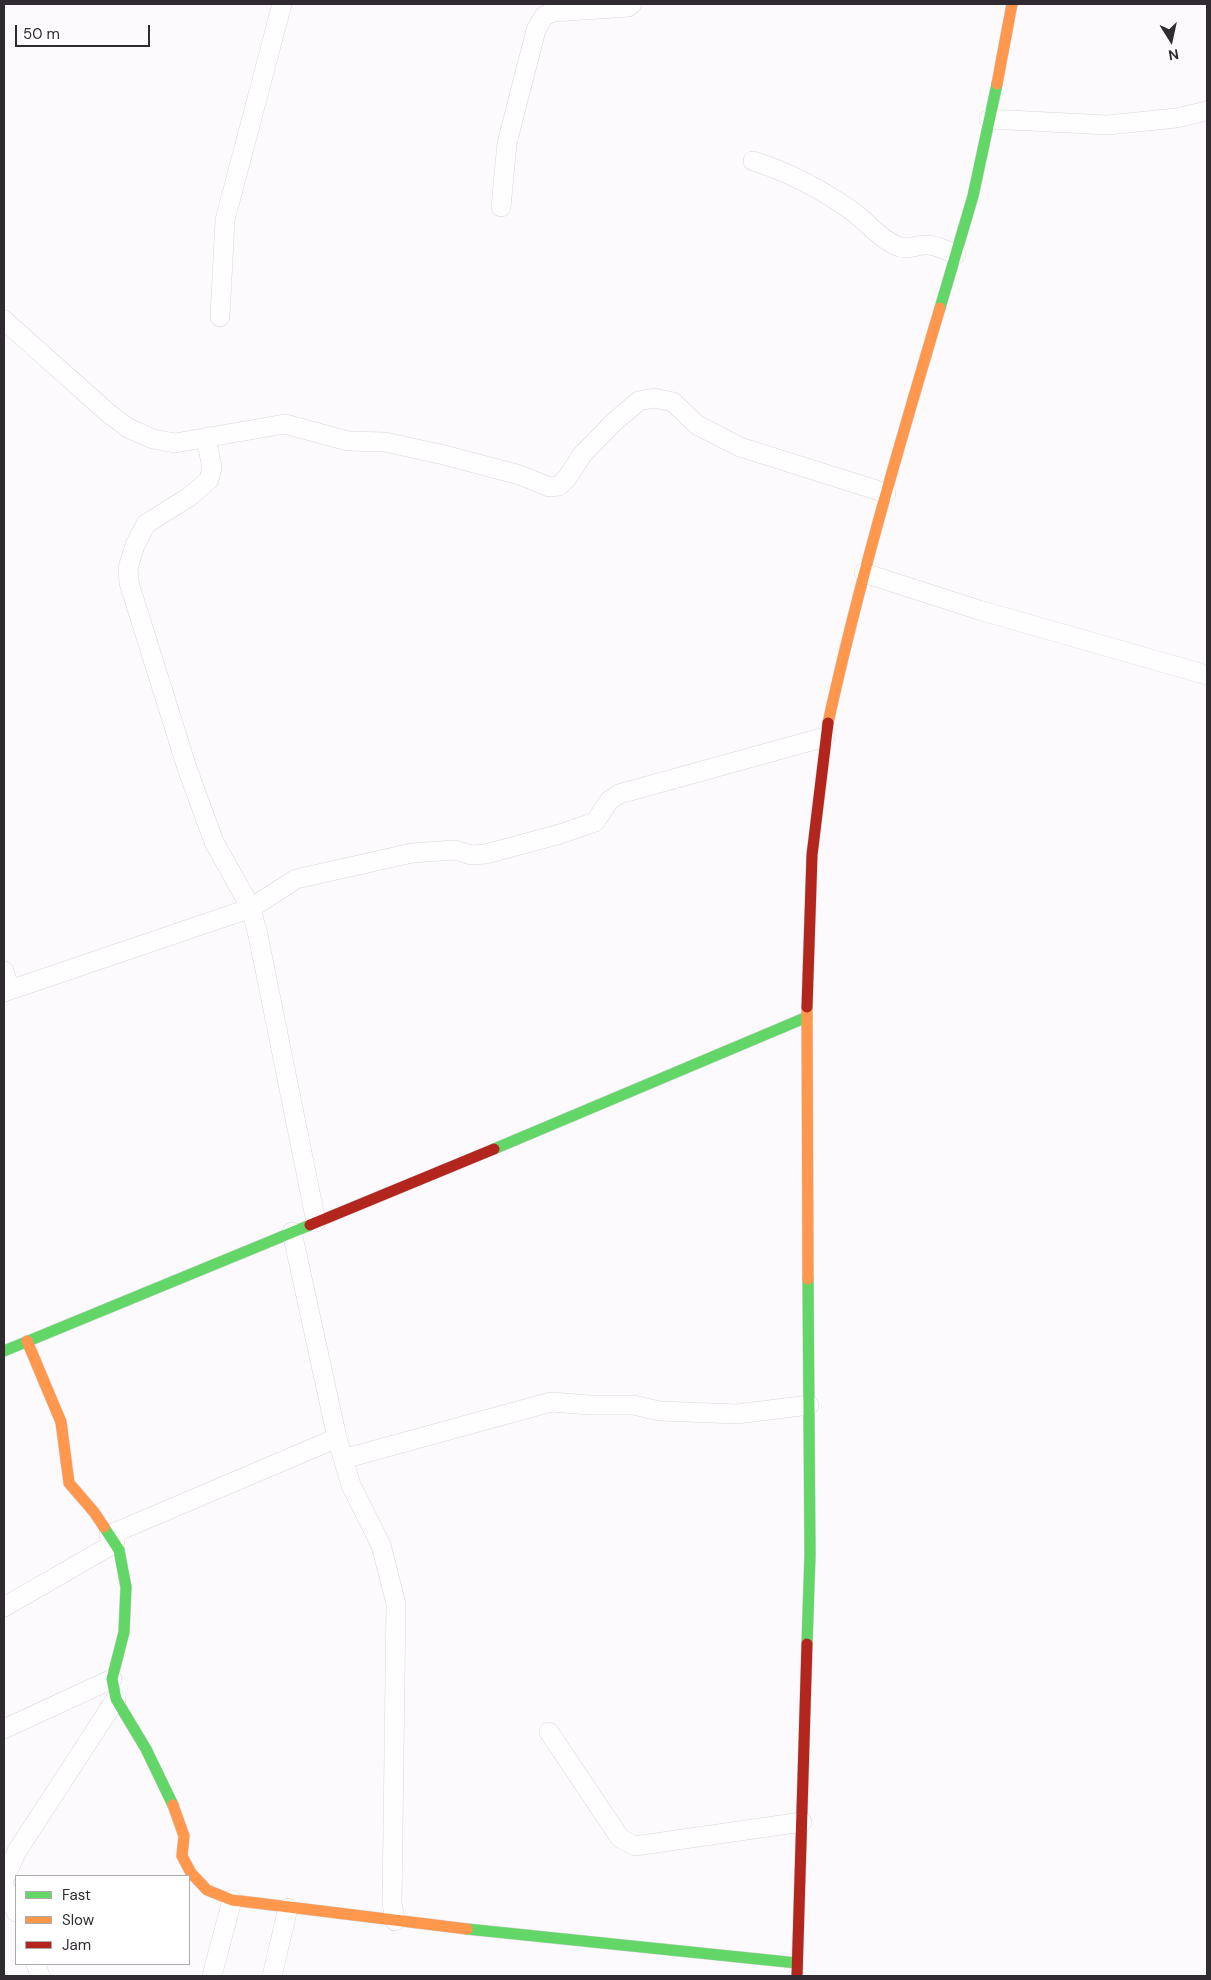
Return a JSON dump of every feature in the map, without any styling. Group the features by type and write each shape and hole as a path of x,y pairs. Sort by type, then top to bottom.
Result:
{"street":[{"path":"220,318 225,220 282,4"},
{"path":"501,207 508,143 536,30 544,16 553,12 628,7 632,4"},
{"path":"797,1976 810,1555 807,1017 812,855 825,737 848,631 886,493 973,196 1012,4"},
{"path":"989,119 1108,125 1176,118 1207,112"},
{"path":"753,161 780,170 805,182 852,212 874,231 898,247 910,248 920,244 956,254"},
{"path":"4,320 107,412 128,428 153,439 175,443 285,424 348,441 385,442 444,455 520,475 549,487 559,486 567,478 582,455 626,412 639,401 654,398 673,402 697,425 740,447 886,493"},
{"path":"206,438 212,468 209,480 188,497 146,524 134,545 128,568 129,583 187,768 214,842 251,908 258,934 316,1222"},
{"path":"864,573 979,610 1207,675"},
{"path":"4,971 7,991 251,908 296,879 412,853 455,850 471,855 486,854 560,834 596,822 610,801 619,794 825,737"},
{"path":"4,1351 588,1111 807,1017"},
{"path":"292,1232 337,1438 351,1485 381,1545 396,1604 392,1903 395,1921"},
{"path":"27,1341 61,1422 69,1482 94,1512 119,1550 126,1587 124,1632 112,1679 116,1699 146,1749 177,1812 184,1836 182,1856 191,1873 207,1890 232,1900 288,1908 797,1963"},
{"path":"343,1459 551,1402 597,1406 634,1405 658,1411 718,1414 737,1414 809,1405"},
{"path":"4,1607 112,1539 337,1438"},
{"path":"4,1729 112,1679"},
{"path":"4,1879 17,1851 116,1699"},
{"path":"548,1732 620,1838 635,1846 802,1822"},
{"path":"4,1886 15,1910"},
{"path":"212,1976 232,1900"},
{"path":"272,1976 288,1908"}],"traffic: fast":[{"path":"940,308 973,196 997,84"},
{"path":"494,1149 807,1017"},
{"path":"4,1351 310,1225"},
{"path":"807,1644 810,1555 808,1279"},
{"path":"104,1527 119,1550 126,1587 124,1632 112,1679 116,1699 146,1749 173,1805"},
{"path":"467,1929 797,1963"}],"traffic: slow":[{"path":"997,84 1012,4"},
{"path":"828,723 866,566 940,308"},
{"path":"807,1007 808,1279"},
{"path":"27,1341 61,1422 69,1483 94,1512 104,1527"},
{"path":"173,1805 184,1836 182,1856 191,1873 207,1890 232,1900 467,1929"}],"traffic: jam":[{"path":"807,1007 812,855 828,723"},
{"path":"310,1225 494,1149"},
{"path":"797,1976 807,1644"}]}
